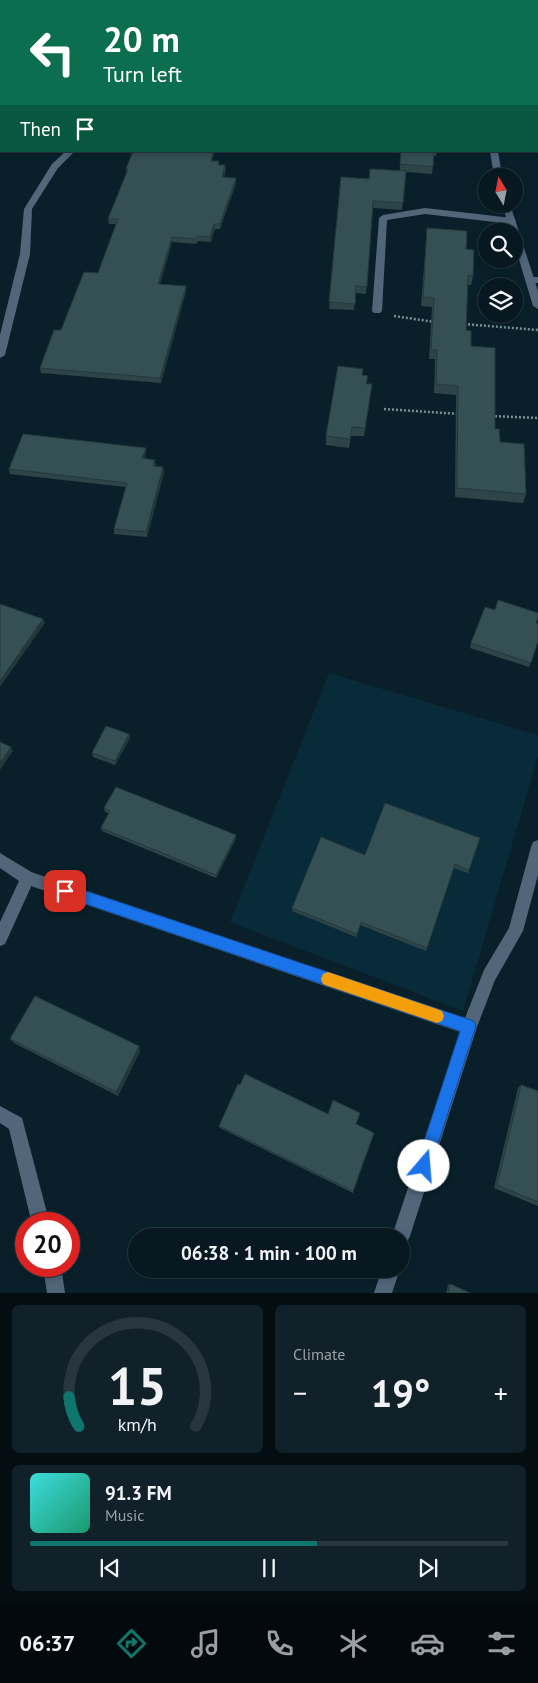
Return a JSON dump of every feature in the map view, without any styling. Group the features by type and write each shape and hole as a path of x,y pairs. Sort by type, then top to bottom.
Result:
{"street":[{"path":"0,356 25,254 28,209 55,166 69,152"},
{"path":"494,152 497,168"},
{"path":"377,311 383,218 425,211 512,220"},
{"path":"509,213 534,280 538,306"},
{"path":"404,1228 469,1026 489,975 516,931 538,847"},
{"path":"0,860 28,878 469,1026"},
{"path":"0,938 28,878"},
{"path":"0,1114 16,1124 38,1212"},
{"path":"54,1277 56,1293"},
{"path":"383,1293 388,1278"}],"path":[{"path":"377,311 414,320 443,323"},
{"path":"462,324 538,330"},
{"path":"384,409 461,414"},
{"path":"490,416 538,418"}],"shaded area":[{"path":"329,673 538,735 538,756 463,1011 230,922"}],"building":[{"path":"133,152 213,152 211,161 219,161 218,165 225,165 222,177 236,178 220,224 214,224 210,237 197,236 196,239 172,237 158,284 186,286 160,378 40,368 54,330 61,330 84,272 98,273 118,219 108,219 128,169 126,169"},
{"path":"401,152 434,152 433,167 400,164"},
{"path":"370,169 406,171 403,203 373,201 367,287 356,286 355,304 329,302 341,177 369,179"},
{"path":"427,228 467,231 466,249 474,250 473,276 468,275 466,330 471,331 471,346 495,348 495,429 499,429 500,442 524,444 526,494 457,488 458,386 436,384 437,350 431,350 434,298 423,297"},
{"path":"338,366 363,369 362,375 368,376 366,384 372,384 365,428 352,427 350,439 326,436"},
{"path":"23,434 146,448 142,458 155,460 153,466 163,467 146,532 114,529 127,483 9,469"},
{"path":"498,600 538,613 536,623 538,624 538,641 531,663 471,643 485,607 495,610"},
{"path":"0,604 43,619 0,681"},
{"path":"106,726 129,734 115,761 92,753"},
{"path":"0,742 11,747 0,763"},
{"path":"116,787 236,835 216,875 101,828 110,811 104,808"},
{"path":"385,803 480,838 469,870 455,864 427,948 361,922 357,934 292,908 321,837 365,855"},
{"path":"35,996 139,1046 116,1092 10,1039"},
{"path":"245,1074 328,1114 333,1100 360,1113 356,1124 374,1133 353,1191 219,1126 238,1084 240,1085"},
{"path":"521,1085 538,1091 538,1202 497,1185"},
{"path":"450,1284 470,1293 448,1293"}],"slow traffic":[{"path":"328,979 437,1016"}],"route":[{"path":"65,891 469,1026 424,1166"}]}
